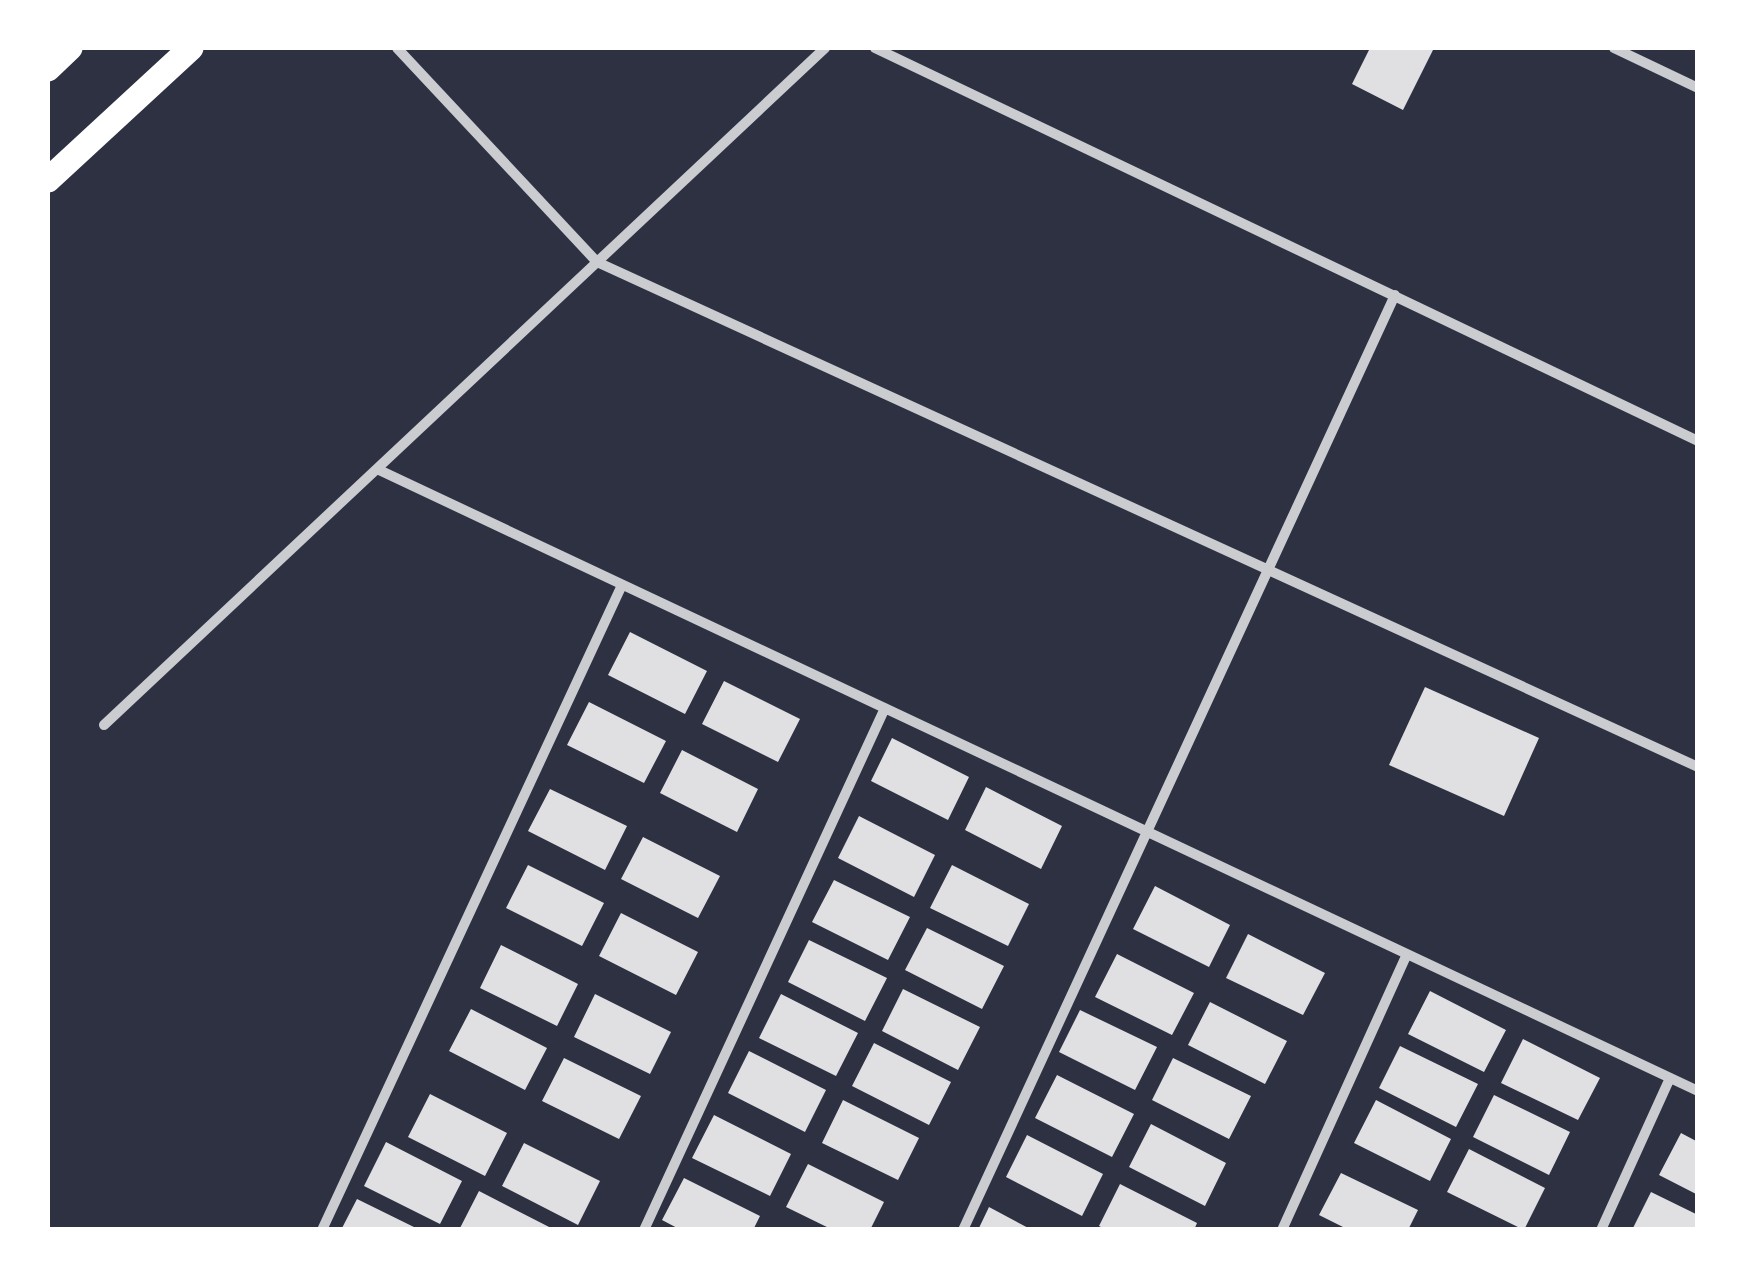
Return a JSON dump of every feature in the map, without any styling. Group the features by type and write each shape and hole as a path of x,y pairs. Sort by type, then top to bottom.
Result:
{"main road":[{"path":"48,69 70,48"},
{"path":"48,180 190,48"}],"street":[{"path":"397,48 597,262 1698,767"},
{"path":"104,725 825,48"},
{"path":"876,48 1698,440"},
{"path":"1614,48 1698,88"},
{"path":"963,1230 1395,295"},
{"path":"377,469 1698,1091"},
{"path":"322,1230 622,585"},
{"path":"644,1230 885,708"},
{"path":"1282,1230 1407,954"},
{"path":"1601,1230 1670,1078"}],"building":[{"path":"1370,48 1434,48 1403,110 1352,84"},
{"path":"630,632 707,671 685,714 608,675"},
{"path":"724,681 800,719 778,762 702,724"},
{"path":"1425,687 1539,738 1504,816 1389,765"},
{"path":"589,702 666,741 644,783 567,745"},
{"path":"892,738 969,777 948,820 871,781"},
{"path":"682,750 758,789 737,832 660,793"},
{"path":"986,787 1062,826 1041,869 965,830"},
{"path":"550,789 627,826 605,870 528,831"},
{"path":"859,816 935,855 914,897 838,858"},
{"path":"643,837 720,876 698,918 621,879"},
{"path":"528,865 604,903 582,946 506,908"},
{"path":"952,865 1029,904 1008,946 930,908"},
{"path":"834,880 910,917 888,960 812,922"},
{"path":"1155,886 1230,925 1209,967 1133,929"},
{"path":"621,913 698,952 676,995 599,956"},
{"path":"927,928 1004,966 982,1009 905,970"},
{"path":"1248,934 1325,973 1303,1015 1226,978"},
{"path":"809,940 887,978 865,1021 788,982"},
{"path":"501,945 578,984 557,1026 480,988"},
{"path":"1117,954 1194,993 1172,1035 1095,997"},
{"path":"903,989 980,1027 958,1070 882,1031"},
{"path":"1430,991 1506,1030 1484,1072 1408,1034"},
{"path":"595,994 671,1032 650,1074 574,1037"},
{"path":"781,994 858,1033 836,1076 759,1038"},
{"path":"1210,1002 1287,1041 1265,1084 1188,1045"},
{"path":"471,1009 547,1048 525,1090 449,1051"},
{"path":"1080,1010 1157,1047 1135,1090 1059,1052"},
{"path":"1523,1039 1600,1078 1578,1120 1501,1083"},
{"path":"874,1043 951,1082 929,1125 852,1086"},
{"path":"1400,1046 1478,1084 1456,1127 1379,1088"},
{"path":"749,1051 826,1090 805,1132 728,1093"},
{"path":"564,1058 641,1096 619,1139 542,1101"},
{"path":"1173,1058 1251,1096 1229,1139 1152,1100"},
{"path":"1057,1075 1134,1114 1112,1157 1035,1118"},
{"path":"430,1094 507,1133 485,1176 408,1137"},
{"path":"1494,1095 1570,1132 1549,1175 1473,1137"},
{"path":"843,1100 919,1138 898,1180 822,1143"},
{"path":"1376,1100 1451,1139 1430,1181 1354,1143"},
{"path":"714,1115 791,1154 770,1196 692,1158"},
{"path":"1151,1124 1226,1163 1205,1206 1129,1167"},
{"path":"1681,1133 1698,1142 1698,1195 1659,1175"},
{"path":"1027,1135 1103,1174 1082,1216 1006,1177"},
{"path":"386,1142 462,1181 440,1224 364,1186"},
{"path":"524,1143 600,1181 578,1225 502,1186"},
{"path":"1469,1149 1545,1188 1524,1230 1447,1192"},
{"path":"808,1164 884,1202 870,1230 833,1230 786,1207"},
{"path":"1341,1173 1418,1210 1408,1230 1349,1230 1319,1215"},
{"path":"684,1178 760,1216 753,1230 681,1230 662,1220"},
{"path":"1120,1184 1197,1223 1194,1230 1107,1230 1099,1226"},
{"path":"479,1191 555,1230 459,1230"},
{"path":"1651,1192 1698,1215 1698,1230 1632,1230"},
{"path":"357,1199 420,1230 341,1230"},
{"path":"989,1207 1032,1230 978,1230"}]}
